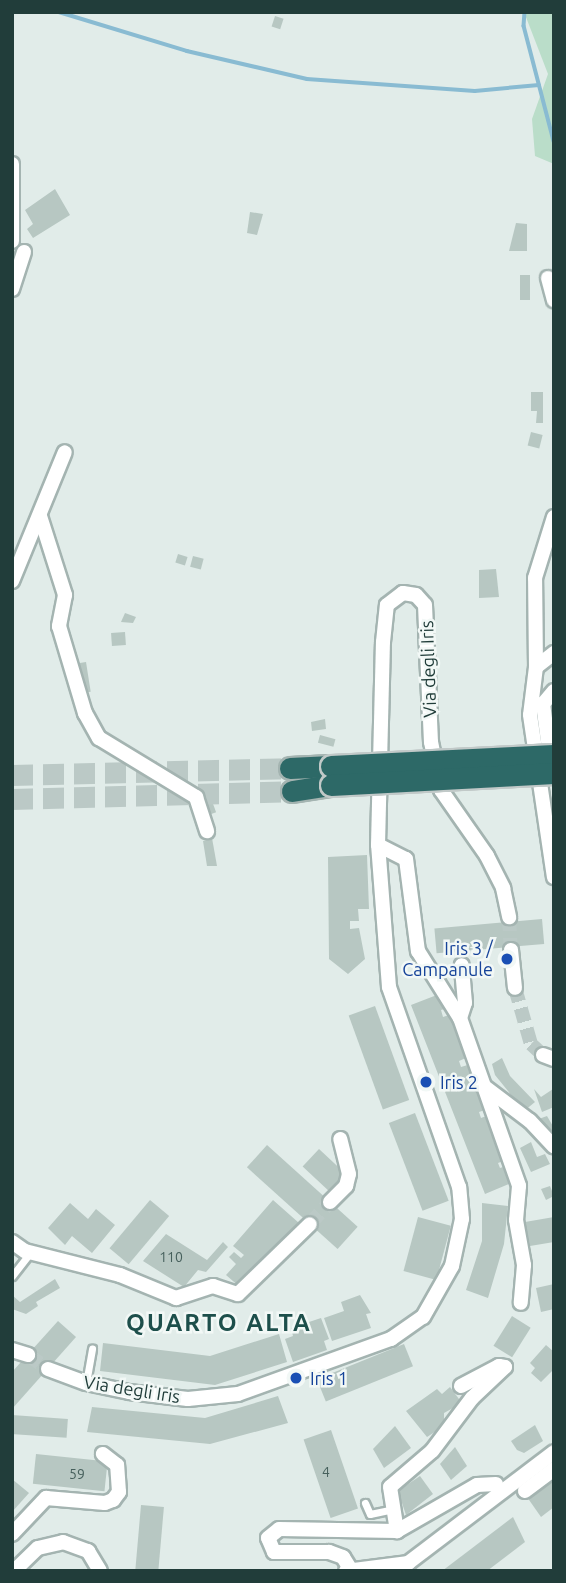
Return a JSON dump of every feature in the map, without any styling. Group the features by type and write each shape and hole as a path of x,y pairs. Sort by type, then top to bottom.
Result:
{"highway":[{"path":"292,791 331,776 554,755"},
{"path":"290,768 331,776 554,773"}],"street":[{"path":"12,164 12,241"},
{"path":"12,289 24,252"},
{"path":"548,278 554,300"},
{"path":"12,581 65,452"},
{"path":"40,516 65,595 59,626 85,713 99,738 196,797 207,831"},
{"path":"554,517 535,578 536,667 531,741 554,877"},
{"name":"Via degli Iris","path":"48,1369 86,1383 188,1399 238,1394 391,1339 423,1317 437,1298 452,1266 463,1219 459,1187 389,987 378,845 386,612 391,599 410,593 422,599 428,622 431,742 441,790 487,856 503,888 509,918"},
{"path":"536,667 554,653"},
{"path":"554,691 543,704 543,720 554,782"},
{"path":"378,845 406,859 418,951 460,1018 519,1186 516,1220 524,1265 521,1303"},
{"path":"511,950 514,988"},
{"path":"460,1018 465,1003 462,965"},
{"path":"481,1084 530,1121 554,1147"},
{"path":"330,1202 346,1186 349,1174 340,1139"},
{"path":"12,1242 31,1252 84,1262 176,1298 213,1286 238,1294 250,1287 310,1224"},
{"path":"12,1350 28,1355"},
{"path":"397,1531 391,1485 432,1451 472,1398 505,1367 499,1366 461,1386"},
{"path":"496,1484 477,1485 397,1531 279,1529 268,1538 274,1552 330,1552 343,1557 348,1571 408,1563 554,1452"},
{"path":"12,1534 46,1498 105,1503 113,1500 119,1492 117,1465 103,1454"},
{"path":"525,1491 554,1469"},
{"path":"14,1571 38,1548 55,1542 80,1546 94,1557 100,1571"}],"lane":[{"path":"12,1276 31,1252"},
{"path":"86,1383 92,1349"},
{"path":"365,1503 370,1514 394,1509"}],"green space":[{"path":"524,12 554,12 554,164 535,156 532,119 548,74"}],"building":[{"path":"275,16 284,19 280,29 272,26"},
{"path":"55,189 70,215 33,238 27,229 33,224 25,210"},
{"path":"250,212 263,214 257,235 247,233"},
{"path":"516,223 527,224 527,251 509,251"},
{"path":"520,275 530,275 530,300 520,300"},
{"path":"531,392 543,392 543,423 536,423 537,411 531,411"},
{"path":"531,432 543,435 539,448 528,446"},
{"path":"178,554 188,557 185,566 175,563"},
{"path":"193,556 204,559 201,569 190,567"},
{"path":"496,569 499,597 479,598 479,570"},
{"path":"125,613 136,617 133,623 121,622"},
{"path":"125,632 126,645 112,646 111,633"},
{"path":"86,662 91,692 80,693 75,664"},
{"path":"325,719 326,729 312,731 311,722"},
{"path":"320,735 335,739 333,747 318,743"},
{"path":"212,801 216,812 208,815 204,804"},
{"path":"212,838 217,866 207,866 203,841"},
{"path":"367,855 369,909 358,909 359,921 350,921 350,929 359,928 365,959 348,974 329,959 328,857"},
{"path":"542,919 544,944 437,953 434,928"},
{"path":"442,993 448,1008 441,1010 443,1017 452,1014 468,1057 459,1061 461,1067 471,1064 488,1109 479,1112 481,1118 489,1115 506,1160 498,1163 500,1168 509,1165 516,1181 485,1194 411,1005"},
{"path":"375,1006 409,1100 383,1110 349,1016"},
{"path":"502,1058 510,1076 535,1102 524,1111 495,1075 492,1064"},
{"path":"534,1089 541,1097 553,1089 554,1107 542,1112"},
{"path":"415,1113 449,1201 423,1211 389,1123"},
{"path":"547,1116 554,1128 550,1134 536,1120"},
{"path":"531,1142 537,1157 545,1154 550,1164 531,1172 520,1148"},
{"path":"267,1145 358,1227 338,1249 247,1167"},
{"path":"319,1149 346,1174 330,1192 303,1167"},
{"path":"550,1186 554,1196 546,1200 541,1189"},
{"path":"150,1200 169,1216 129,1264 110,1248"},
{"path":"273,1200 299,1223 241,1288 226,1275 236,1264 229,1257 234,1252 241,1258 244,1255 233,1246"},
{"path":"70,1203 88,1219 96,1209 115,1225 92,1253 72,1236 65,1245 48,1228"},
{"path":"482,1203 508,1206 504,1244 488,1298 466,1290 482,1241"},
{"path":"418,1217 451,1226 436,1280 404,1271"},
{"path":"554,1217 554,1242 530,1246 525,1222"},
{"path":"166,1234 207,1260 223,1242 228,1247 206,1272 198,1270 184,1287 143,1261"},
{"path":"55,1279 60,1288 36,1302 38,1306 26,1314 12,1309 12,1295 20,1302"},
{"path":"554,1284 554,1309 541,1312 536,1288"},
{"path":"360,1295 371,1313 366,1314 371,1328 332,1341 324,1318 344,1311 341,1302"},
{"path":"512,1316 531,1328 512,1357 493,1346"},
{"path":"321,1318 329,1339 324,1341 327,1350 293,1362 285,1339 293,1336 291,1328"},
{"path":"58,1321 76,1337 12,1409 12,1372"},
{"path":"279,1334 287,1362 215,1385 100,1371 103,1343 210,1356"},
{"path":"404,1344 413,1366 326,1401 317,1379"},
{"path":"546,1345 554,1352 554,1369 541,1382 531,1373 535,1368 530,1363"},
{"path":"450,1387 462,1403 444,1413 444,1426 427,1437 406,1411 437,1389 442,1394"},
{"path":"278,1396 288,1423 210,1444 87,1432 92,1407 205,1418"},
{"path":"12,1415 68,1419 67,1438 12,1434"},
{"path":"535,1425 543,1441 524,1453 517,1450 511,1441"},
{"path":"395,1426 411,1448 384,1468 373,1449"},
{"path":"331,1430 358,1508 331,1518 304,1439"},
{"path":"455,1447 467,1466 451,1480 440,1464"},
{"path":"36,1454 108,1462 104,1491 33,1484"},
{"path":"420,1476 433,1494 406,1515 398,1491"},
{"path":"554,1477 554,1507 541,1517 527,1497"},
{"path":"12,1479 29,1493 12,1512"},
{"path":"141,1505 164,1507 158,1571 135,1571"},
{"path":"513,1517 525,1542 487,1571 442,1571"}],"waterway":[{"path":"59,12 187,51 307,79 475,91 539,85"},
{"path":"525,12 524,26 554,141"}],"tunnel":[{"path":"12,775 290,768"},
{"path":"12,799 292,791"},
{"path":"509,917 511,950"},
{"path":"515,988 531,1044 543,1055"},
{"path":"310,1224 330,1202"},
{"path":"28,1355 48,1369"}],"place":[{"name":"Iris 3 / Campanule","path":"507,959"},
{"name":"Iris 2","path":"426,1082"},
{"name":"Iris 1","path":"296,1378"}],"district":[{"name":"QUARTO ALTA","path":"219,1323"}]}
